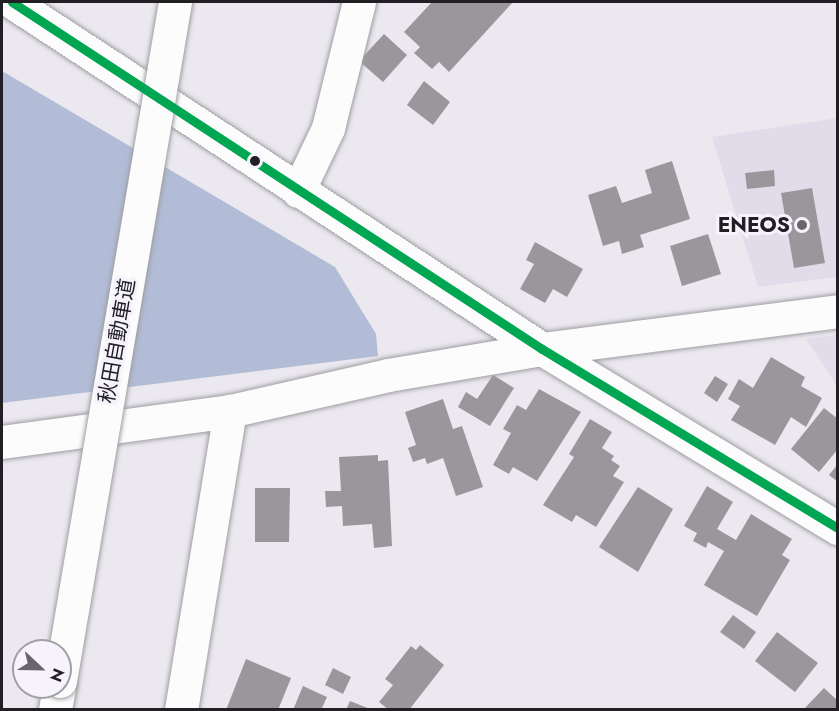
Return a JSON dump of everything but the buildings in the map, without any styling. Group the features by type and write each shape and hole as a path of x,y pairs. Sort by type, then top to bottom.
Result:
{"main road":[{"path":"12,2 542,350 837,528"},
{"name":"秋田自動車道","path":"67,639 175,2"},
{"path":"298,191 328,128 359,2"},
{"path":"2,442 230,411 388,375 542,350 837,311"},
{"path":"181,710 230,411"}],"shaded area":[{"path":"837,118 837,277 758,287 712,137"},
{"path":"838,335 837,386 806,339"}],"water":[{"path":"2,71 335,267 376,334 378,356 2,403"}],"transit line":[{"path":"12,2 542,349 838,528"}],"place":[{"name":"ENEOS","path":"802,225"}]}
